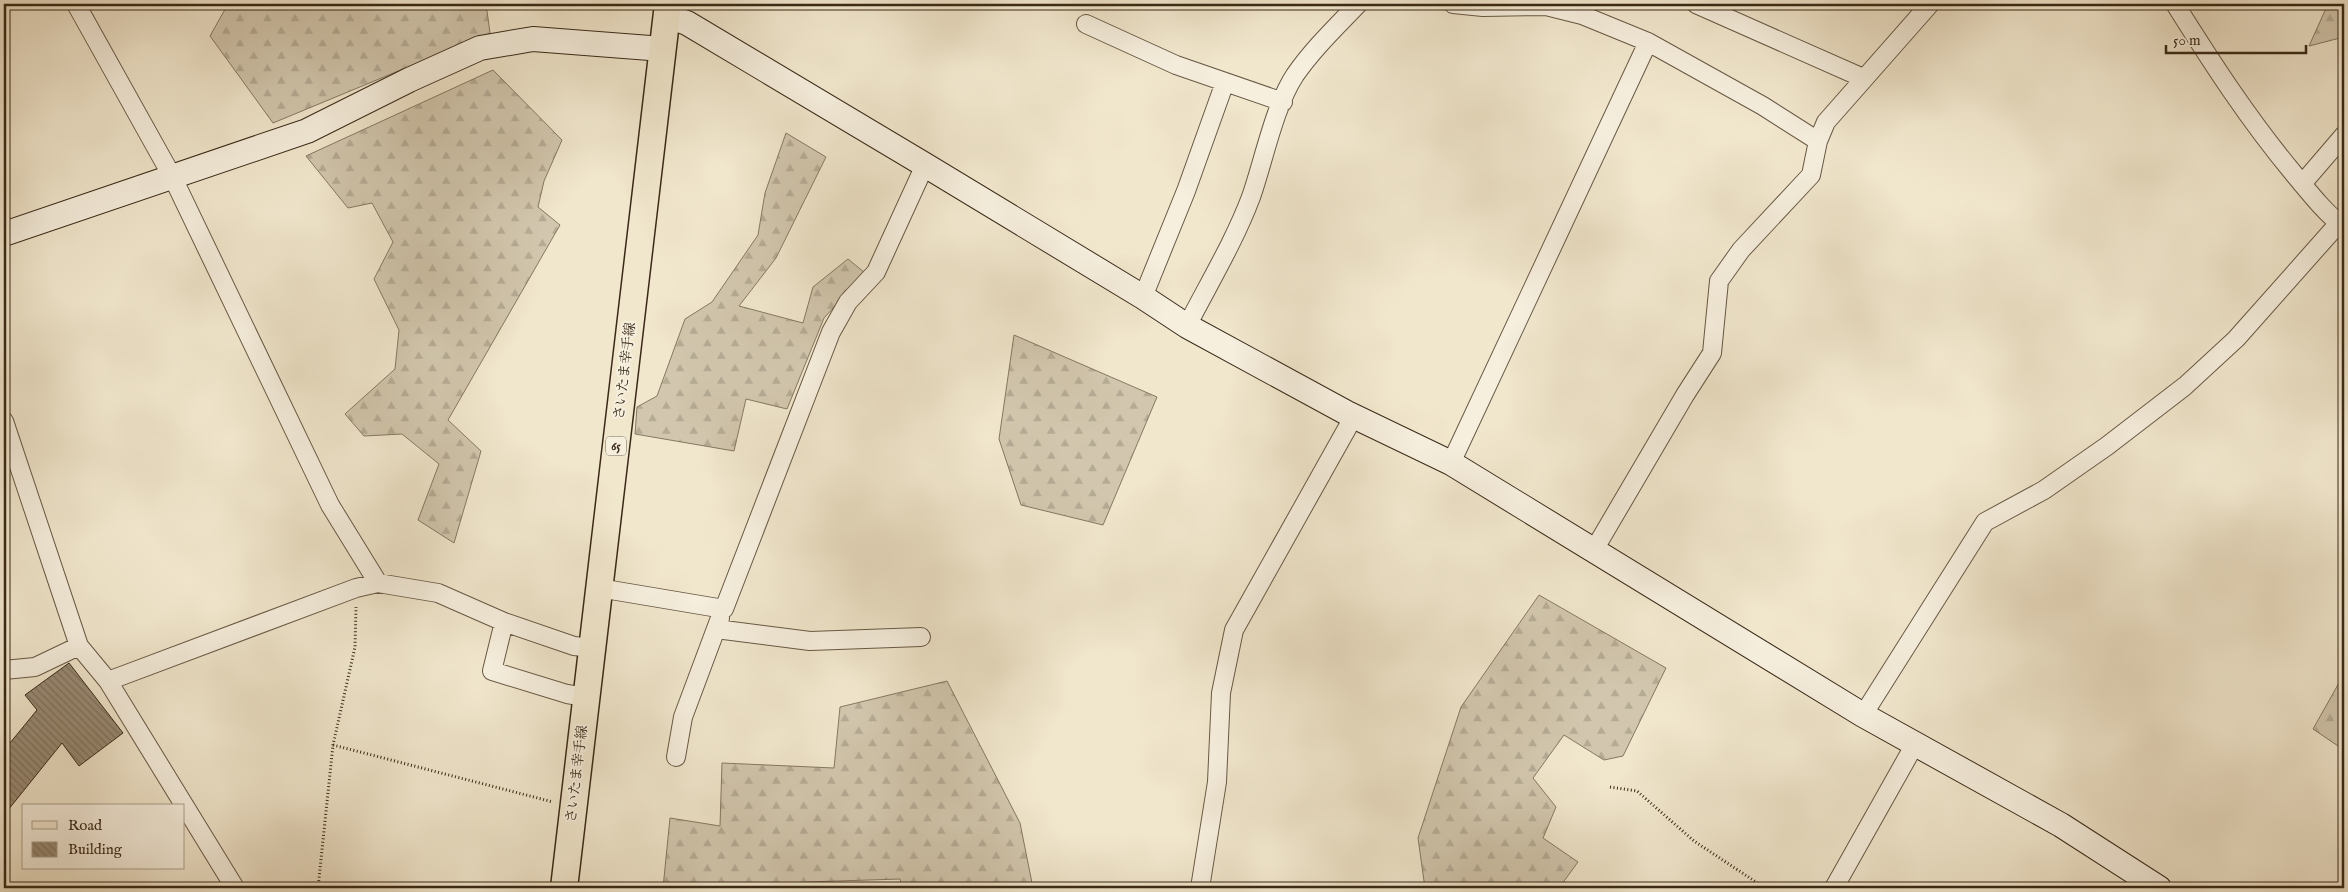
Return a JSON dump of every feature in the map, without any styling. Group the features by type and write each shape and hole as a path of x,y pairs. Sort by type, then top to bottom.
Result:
{"main road":[{"name":"さいたま幸手線","path":"564,888 668,10"}],"street":[{"path":"76,4 174,178 330,505 378,583"},
{"path":"1187,326 1251,198 1283,102 1295,76 1323,41 1358,4"},
{"path":"1453,4 1483,7 1546,6 1582,16 1648,42 1763,106 1818,141"},
{"path":"1696,4 1863,78"},
{"path":"1594,550 1680,403 1712,353 1719,281 1741,250 1812,175 1818,141 1826,122 1930,4"},
{"path":"1863,715 1985,522 2044,490 2185,386 2236,339 2341,225 2302,184 2267,142 2234,96 2175,4"},
{"path":"668,10 1144,297 1187,326 1354,416 1452,463 1863,715 2061,825 2158,888"},
{"path":"1086,24 1176,65 1283,102"},
{"path":"4,234 174,178 307,131 409,80 480,48 533,39 663,49"},
{"path":"1452,463 1648,42"},
{"path":"1144,297 1186,191 1225,82"},
{"path":"2302,184 2344,135"},
{"path":"676,757 683,717 831,332 848,302 876,272 925,165"},
{"path":"1200,888 1217,782 1221,692 1234,630 1354,416"},
{"path":"4,421 79,646 108,681 183,804"},
{"path":"108,681 356,588 378,583 438,593 504,622 574,646 592,648"},
{"path":"599,588 724,609"},
{"path":"504,622 492,671 567,694 586,696"},
{"path":"716,629 810,642 921,637"},
{"path":"4,670 35,667 79,646"},
{"path":"1834,888 1915,744"},
{"path":"185,807 235,888"}],"path":[{"path":"318,888 333,745 355,647 356,588"},
{"path":"333,745 573,807"},
{"path":"1610,787 1637,791 1694,841 1765,888"}],"green space":[{"path":"228,4 482,4 487,11 490,33 273,123 210,36"},
{"path":"2328,4 2344,4 2344,37 2309,46"},
{"path":"493,70 562,140 544,181 538,207 560,225 448,420 481,451 454,543 418,520 439,464 402,434 364,436 345,414 395,369 399,330 374,279 393,242 372,203 348,208 306,156"},
{"path":"786,133 826,157 776,258 739,306 803,323 813,287 848,259 865,273 824,318 787,409 746,399 734,451 635,434 637,407 657,396 685,319 712,302 758,235 765,193"},
{"path":"1014,335 1157,397 1103,525 1021,505 999,439"},
{"path":"1539,595 1666,668 1623,756 1604,760 1564,735 1533,778 1556,807 1543,838 1578,862 1559,888 1493,888 1486,886 1485,888 1425,888 1418,838 1461,707"},
{"path":"2344,674 2344,750 2313,729"},
{"path":"947,681 1020,823 1033,888 902,888 900,879 806,882 803,888 663,888 670,818 720,826 722,763 834,768 840,707"}],"building":[{"path":"69,663 123,733 79,766 62,743 4,815 4,738 10,743 37,710 25,695"}]}
